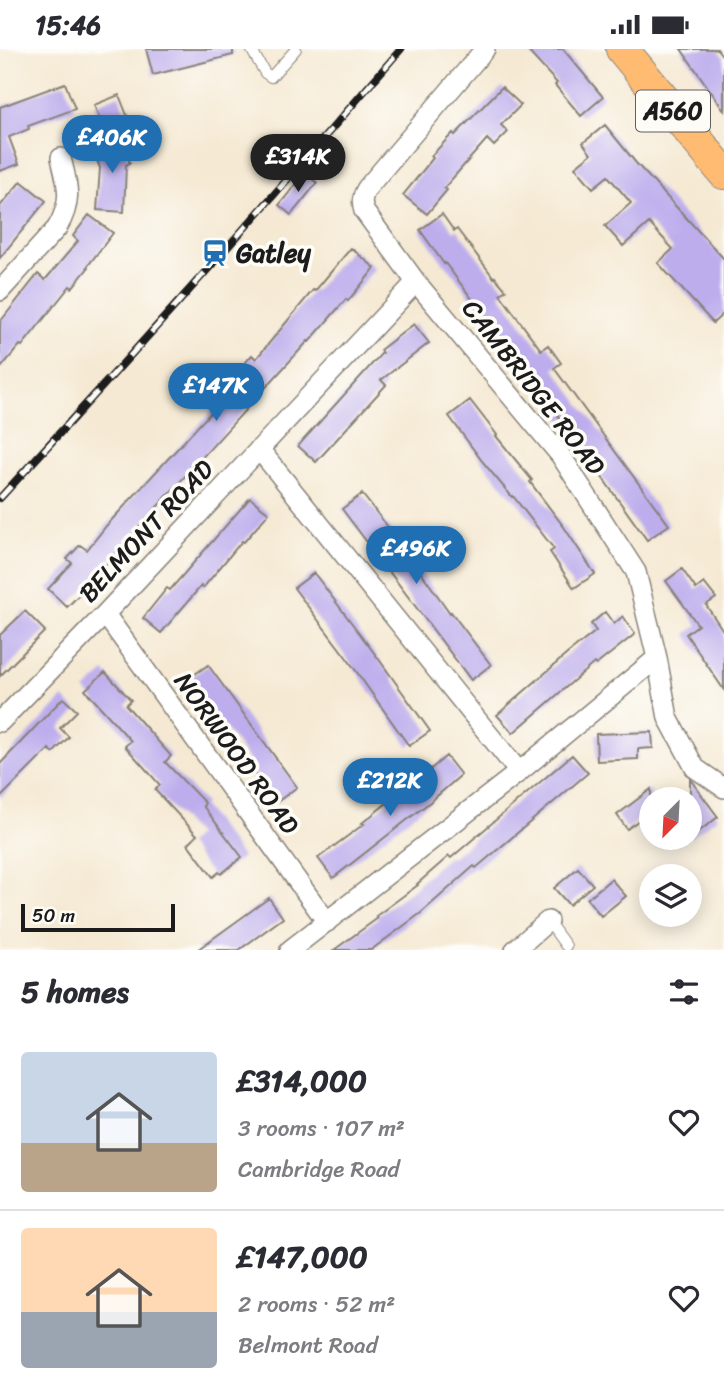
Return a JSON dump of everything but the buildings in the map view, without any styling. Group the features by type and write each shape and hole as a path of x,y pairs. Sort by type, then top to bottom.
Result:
{"main road":[{"name":"A560","path":"622,49 724,173"}],"street":[{"name":"CAMBRIDGE ROAD","path":"485,49 379,174 362,198 362,203 416,282 561,456 636,572 657,658 668,718 695,768 724,788"},
{"path":"0,291 64,218 69,198 61,158"},
{"name":"BELMONT ROAD","path":"0,722 105,614 416,282"},
{"path":"259,449 519,772"},
{"name":"NORWOOD ROAD","path":"105,614 327,922"},
{"path":"290,950 519,772 657,658"},
{"path":"515,950 548,921"}],"lane":[{"path":"251,49 265,73 271,77 296,49"},
{"path":"548,921 566,946"}],"railway":[{"path":"0,498 102,387 401,49"}],"place":[{"name":"Gatley","path":"215,253"}]}
